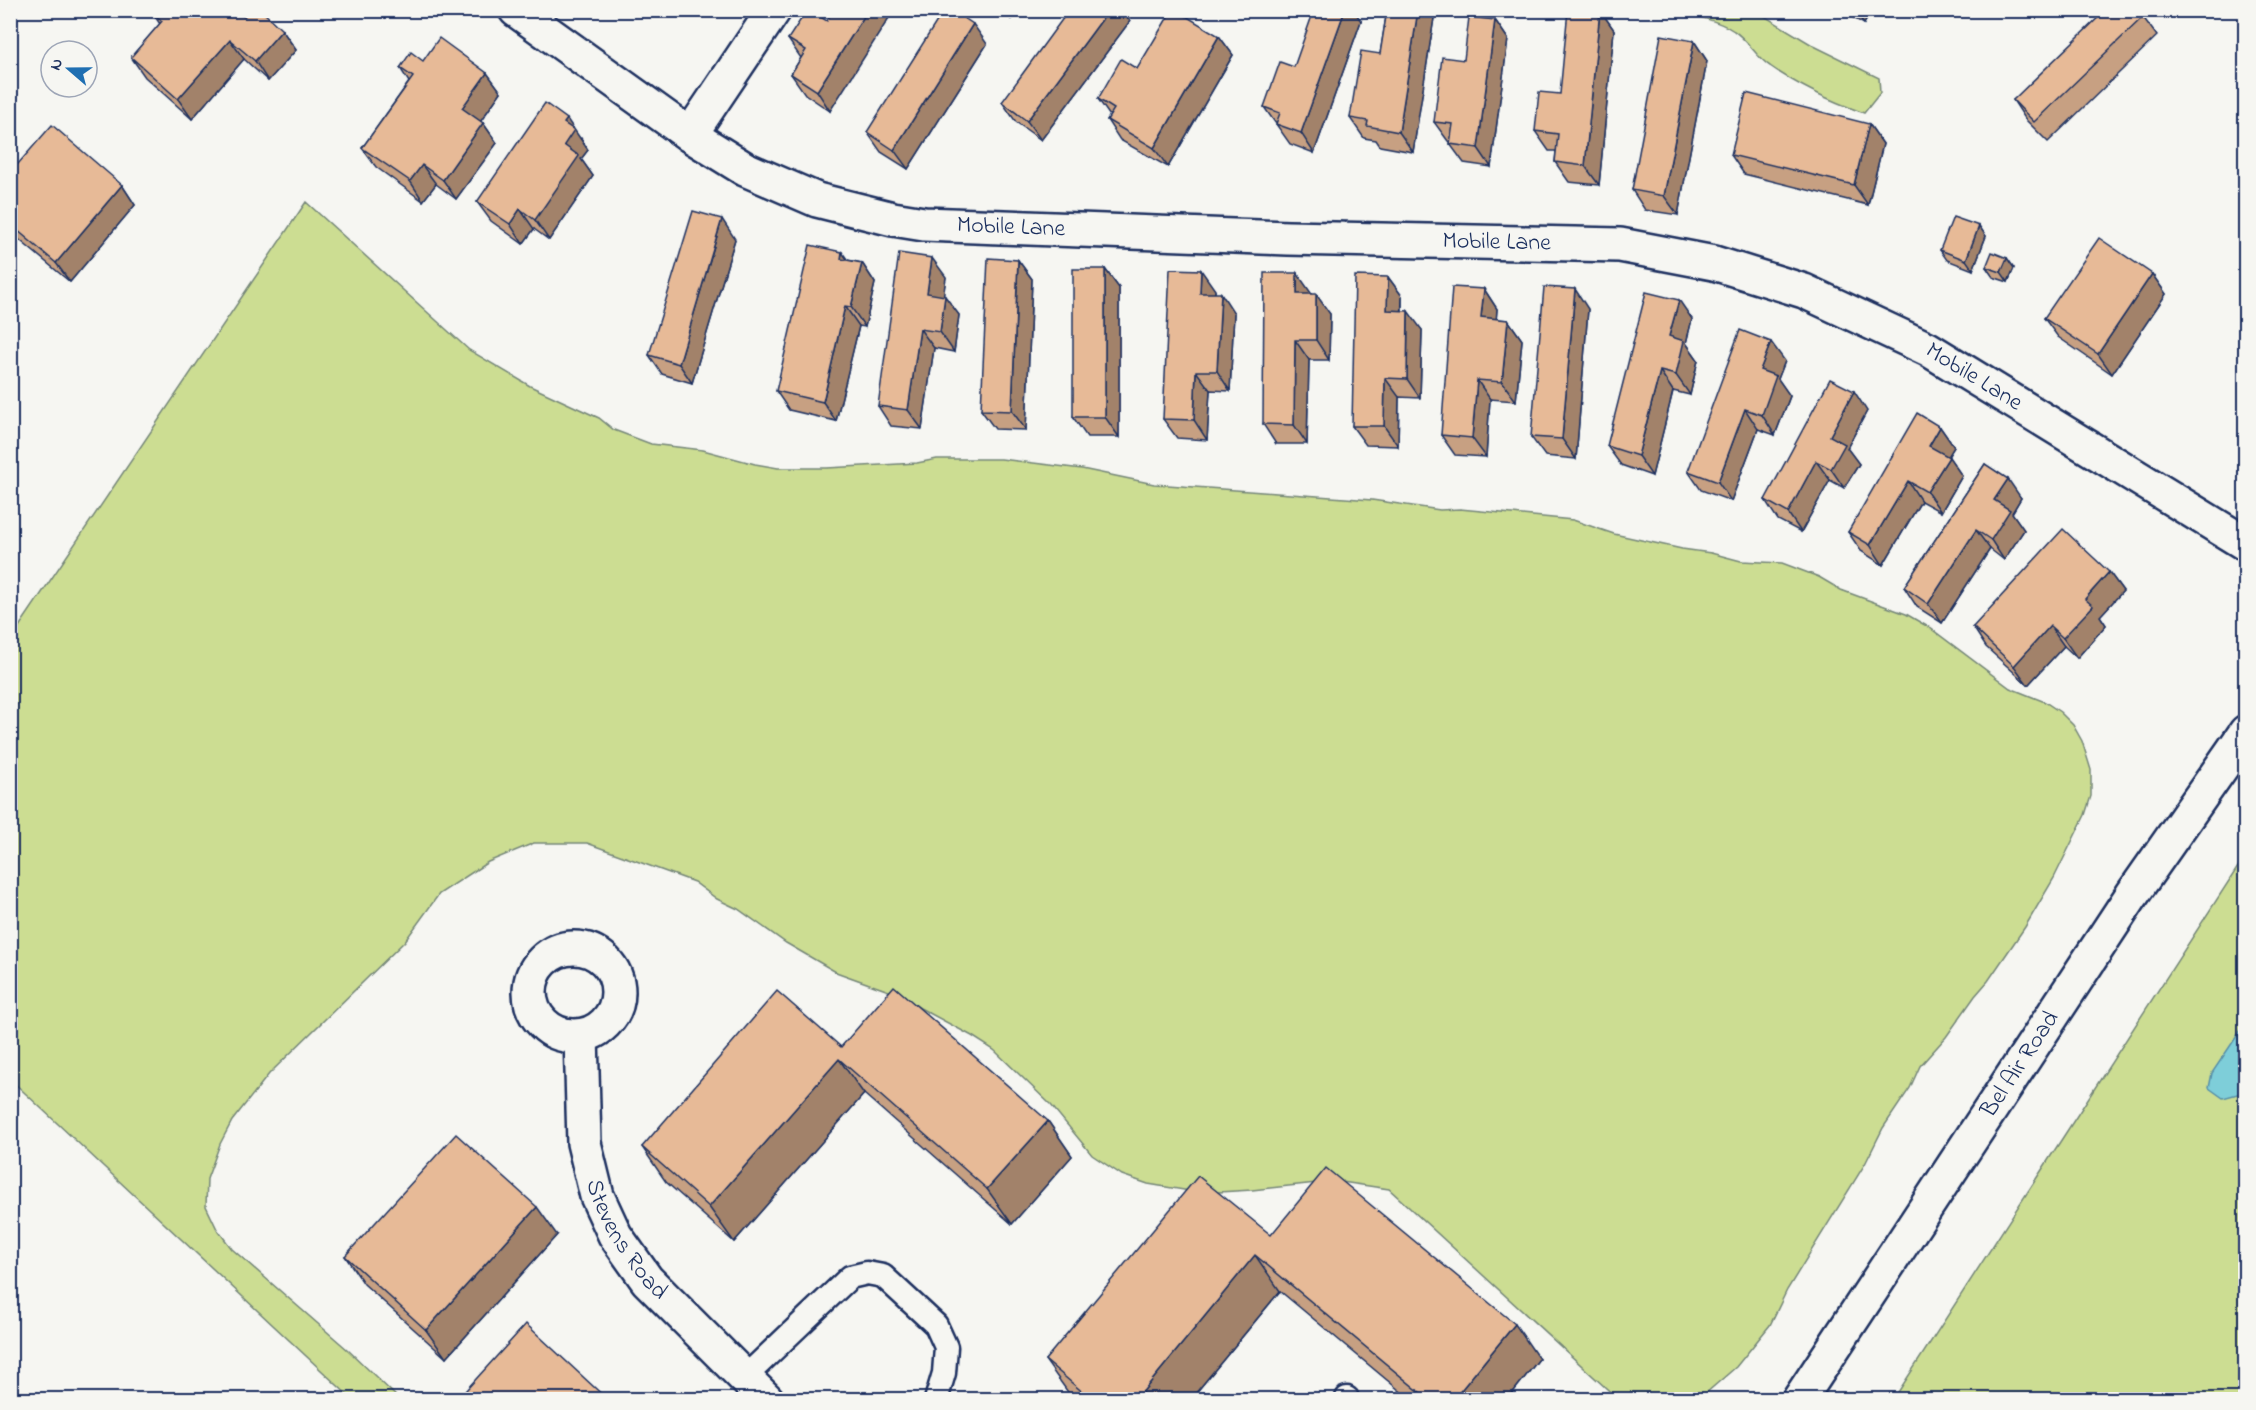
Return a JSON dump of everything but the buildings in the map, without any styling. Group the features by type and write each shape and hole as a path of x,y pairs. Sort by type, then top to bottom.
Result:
{"street":[{"name":"Mobile Lane","path":"516,10 690,135 745,169 817,200 893,219 924,224 1288,238 1620,245 1714,262 1804,291 1928,349 2246,544"},
{"path":"690,135 774,10"},
{"name":"Bel Air Road","path":"1799,1400 2132,895 2246,732"},
{"name":"Stevens Road","path":"581,1036 584,1143 597,1196 615,1235 647,1280 756,1388"}],"lane":[{"path":"756,1388 850,1277 867,1274 883,1276 936,1325 946,1347 944,1374 936,1400"}],"green space":[{"path":"1673,11 1756,11 1814,46 1879,78 1880,93 1864,113 1792,80 1765,62 1744,39 1728,27 1705,18"},
{"path":"306,202 469,350 530,386 599,418 614,430 651,444 703,450 778,468 917,463 937,459 1001,459 1082,469 1154,484 1372,500 1440,510 1460,509 1573,520 1614,534 1682,549 1711,553 1741,561 1782,563 1819,577 1841,590 1906,614 1930,628 2010,688 2045,702 2060,712 2073,725 2082,741 2091,770 2091,796 2085,815 2054,878 2025,927 1946,1037 1920,1066 1910,1088 1883,1128 1865,1164 1787,1290 1770,1325 1736,1367 1698,1400 1618,1399 1389,1189 1335,1181 1202,1193 1148,1184 1122,1175 1092,1155 1051,1105 994,1050 972,1036 897,994 836,972 786,943 738,909 717,899 694,882 587,843 534,843 488,862 439,894 405,941 269,1074 232,1121 220,1144 207,1179 206,1206 217,1229 232,1249 348,1350 399,1399 352,1399 11,1080 10,640"},
{"path":"2245,856 2245,1399 1893,1400"}],"water":[{"path":"2245,1024 2245,1092 2223,1098 2209,1088 2212,1073"}]}
